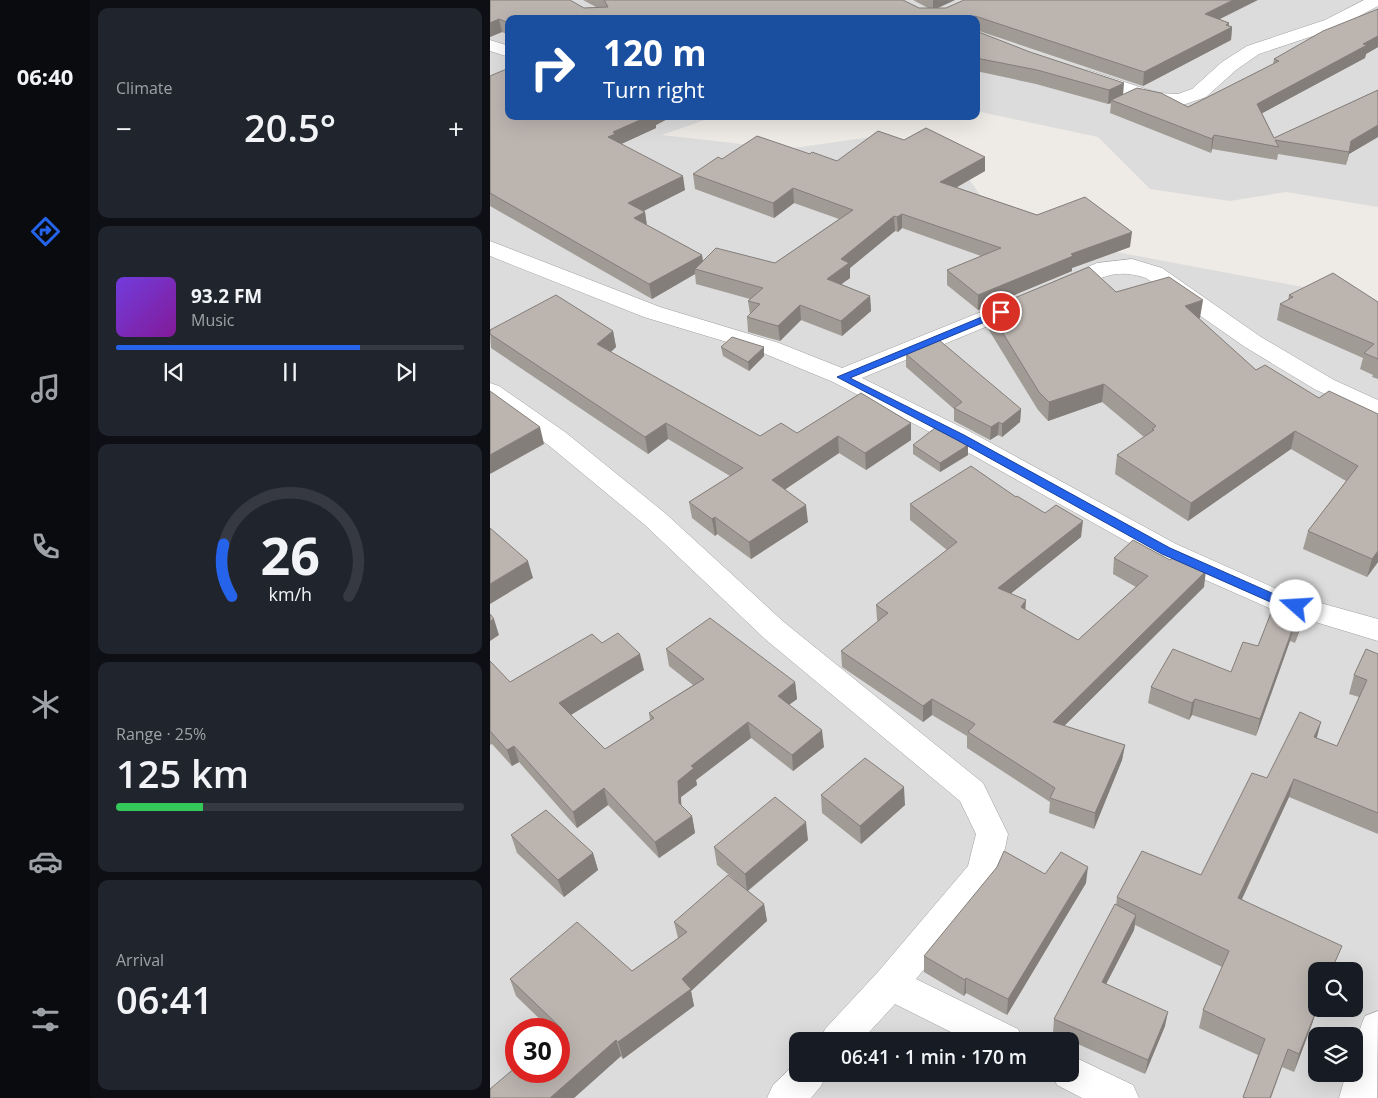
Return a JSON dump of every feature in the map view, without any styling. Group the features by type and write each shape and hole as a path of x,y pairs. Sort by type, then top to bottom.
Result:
{"street":[{"path":"1074,72 1156,99 1180,100 1199,93 1229,66 1253,50 1331,24 1377,0"},
{"path":"490,45 505,51"},
{"path":"490,248 652,312 771,348 842,377 960,437 1166,551 1279,601 1378,630"},
{"path":"842,377 1106,268 1132,266 1154,273 1253,342 1325,385 1378,409"},
{"path":"490,391 556,438 655,519 774,631 972,792 992,834 983,872 890,984 846,1032"},
{"path":"890,984 987,1032"},
{"path":"1358,1098 1378,1028"},
{"path":"1079,1078 1120,1098"},
{"path":"786,1098 801,1082"}],"shaded area":[{"path":"490,0 1378,0 1378,207 1286,192 1230,201 1150,189 1098,137 980,112 980,15 505,15 505,120 705,120 662,135 787,149 878,136 953,155 1004,231 1319,290 1378,318 1378,1098 490,1098"}],"building":[{"path":"490,0 570,0 584,8 608,7 604,0 903,0 919,8 946,8 964,0 1233,0 1205,14 1229,23 1226,25 1232,27 1144,72 980,18 980,15 505,15 505,21 499,19 490,23"},
{"path":"1378,9 1378,36 1363,44 1367,45 1257,104 1274,138 1378,90 1378,125 1351,141 1349,152 1275,140 1279,147 1214,135 1212,139 1111,100 1137,88 1161,93 1188,107 1279,61 1274,59 1323,31"},
{"path":"980,33 1030,52 1124,83 1109,90 1037,70 980,59"},
{"path":"505,70 505,120 640,120 613,132 615,134 608,137 683,176 628,203 645,212 634,218 702,255 649,284 490,193 490,76"},
{"path":"926,128 985,157 940,182 1037,215 1085,197 1132,232 1071,254 1073,256 978,295 947,270 1001,248 902,214 897,217 894,216 841,259 849,263 827,279 870,296 841,321 800,305 778,326 747,317 760,304 748,301 763,288 695,269 716,248 775,263 853,210 793,188 773,203 693,174 718,157 722,159 757,136 837,161 878,131 904,140"},
{"path":"1089,267 1116,292 1169,277 1203,300 1185,306 1256,370 1265,365 1319,398 1329,391 1378,414 1378,551 1372,559 1308,531 1358,466 1295,431 1191,503 1117,455 1154,430 1152,429 1156,426 1104,384 1049,402 1039,392 988,309"},
{"path":"1333,273 1378,302 1378,359 1364,353 1374,344 1280,304 1293,297 1289,295"},
{"path":"556,295 613,331 597,344 760,436 781,423 797,433 861,393 911,423 865,453 838,436 772,480 806,505 749,542 715,517 712,519 689,502 743,468 666,423 645,437 490,334 490,330"},
{"path":"732,337 764,347 748,362 721,347"},
{"path":"939,340 1021,409 1002,424 999,422 991,427 954,408 962,402 906,354"},
{"path":"490,391 540,427 490,455"},
{"path":"935,428 968,445 940,463 913,445"},
{"path":"971,466 1016,497 1045,513 1056,505 1083,521 998,588 1026,600 1021,607 1078,640 1148,576 1114,558 1133,540 1170,560 1174,556 1206,571 1053,722 1125,745 1095,813 1050,798 1055,788 968,732 975,724 932,699 923,706 841,651 888,613 876,605 957,542 910,504"},
{"path":"490,528 528,561 490,584"},
{"path":"1278,595 1307,604 1300,626 1294,625 1260,719 1195,699 1192,703 1151,687 1173,649 1231,672 1243,642 1258,646"},
{"path":"710,618 795,682 778,696 822,730 792,755 748,722 691,766 694,768 678,781 679,803 692,816 655,842 604,788 573,812 514,746 507,750 490,731 490,661 510,682 592,634 602,643 618,633 640,654 559,703 605,749 654,718 649,713 704,679 666,649"},
{"path":"1366,649 1378,654 1378,813 1294,779 1238,898 1342,946 1335,962 1308,962 1308,1017 1314,1017 1310,1027 1308,1027 1299,1054 1288,1049 1270,1098 1246,1098 1243,1097 1265,1039 1203,1010 1229,951 1117,897 1142,851 1201,875 1252,773 1267,778 1300,712 1321,722 1314,737 1337,746 1367,680 1354,675"},
{"path":"865,758 904,787 860,826 821,795"},
{"path":"775,797 806,822 745,874 714,847"},
{"path":"546,810 593,853 558,880 511,835"},
{"path":"1004,851 1045,874 1061,852 1088,867 1008,999 966,978 965,980 924,956 997,867"},
{"path":"728,875 764,904 682,979 691,989 618,1042 616,1040 570,1080 570,1018 551,1018 510,979 577,922 632,971 687,932 674,922"},
{"path":"1115,904 1136,915 1102,982 1168,1012 1148,1060 1054,1019"},
{"path":"505,1076 505,1083 567,1083 550,1098 490,1098 490,1089"}],"route":[{"path":"1001,312 842,377 960,437 1166,551 1279,601 1296,606"}]}
